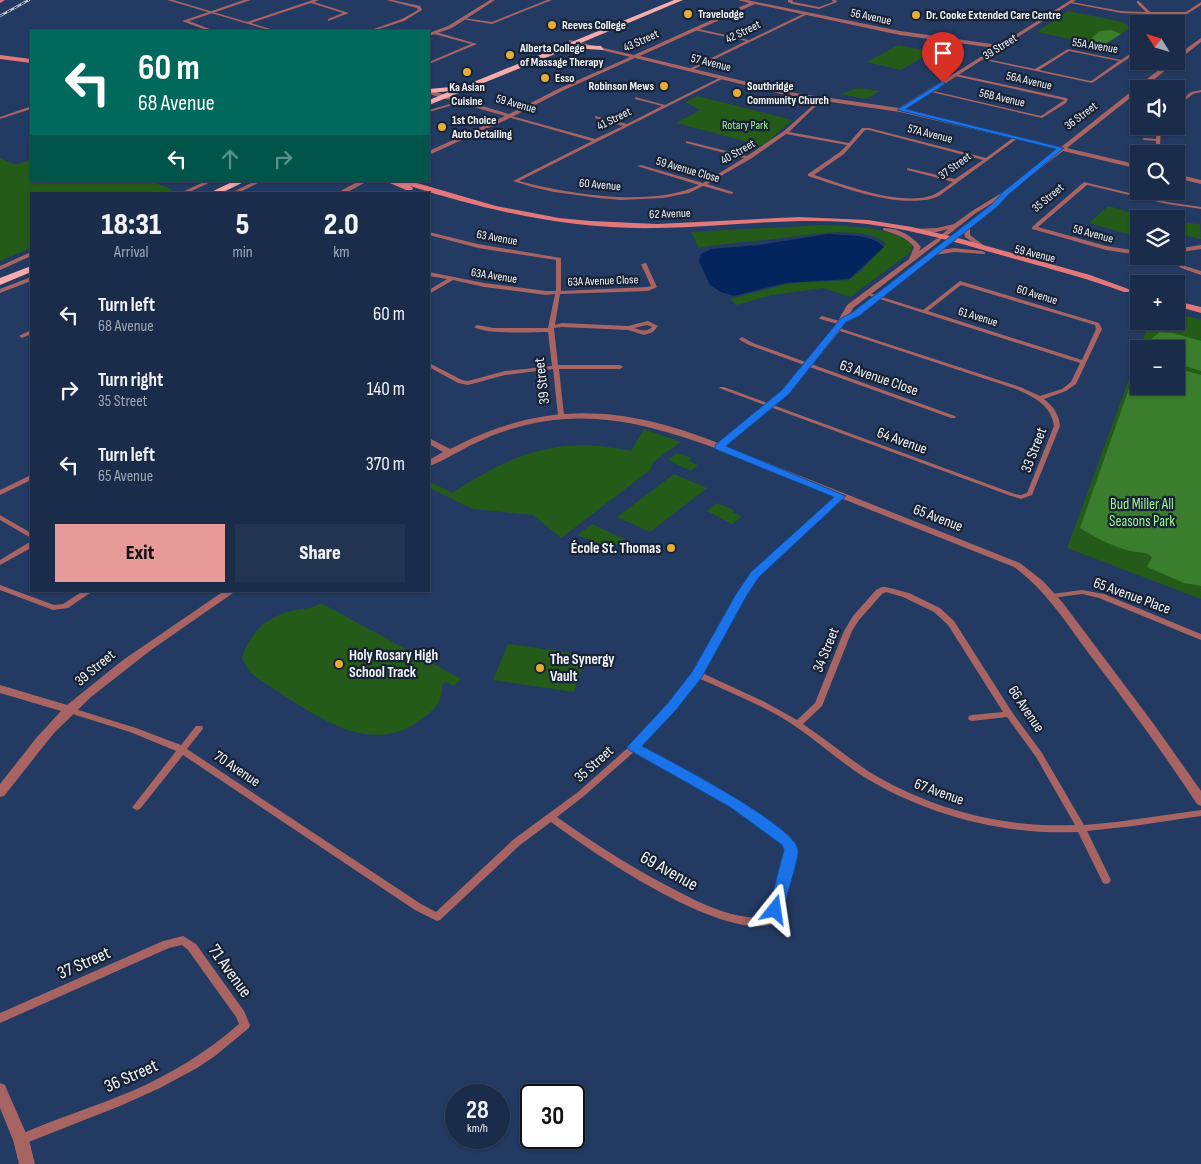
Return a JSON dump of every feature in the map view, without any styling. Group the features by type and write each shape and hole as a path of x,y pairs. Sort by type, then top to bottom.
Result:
{"highway":[{"path":"430,99 442,96 560,50 670,0"},
{"path":"430,102 456,88 680,0"},
{"path":"560,50 581,46 601,48"},
{"path":"430,92 456,88"},
{"path":"205,192 228,182"},
{"path":"216,192 240,182"},
{"path":"0,276 30,263"},
{"path":"0,282 30,269"}],"main road":[{"path":"0,57 30,62"},
{"path":"391,182 419,192"},
{"name":"62 Avenue","path":"405,182 488,208 534,217 585,223 663,226 825,219 864,222 913,230 944,240"},
{"name":"62 Avenue","path":"430,195 505,217 588,228 670,230 818,223 885,229 944,240"},
{"name":"59 Avenue","path":"944,240 1130,291"},
{"path":"1185,306 1201,310"}],"street":[{"path":"169,0 273,30"},
{"path":"210,30 185,23 187,19 249,0"},
{"path":"247,22 317,0"},
{"path":"373,30 403,20 420,10 419,7 388,0"},
{"path":"432,34 462,19 492,0"},
{"path":"462,19 498,21 550,0"},
{"name":"56 Avenue","path":"740,0 900,34 1000,47"},
{"path":"791,0 791,2 822,8 835,2 834,0"},
{"path":"1073,1 1121,12 1187,14 1201,3"},
{"name":"39 Street","path":"900,110 1073,1"},
{"path":"310,2 347,13 329,20"},
{"path":"1138,2 1149,13"},
{"name":"43 Street","path":"430,153 634,56 754,3"},
{"path":"791,11 803,5"},
{"name":"42 Street","path":"689,70 806,14"},
{"path":"695,29 749,41"},
{"path":"430,63 475,44 432,34"},
{"name":"36 Street","path":"1185,52 1201,40"},
{"name":"57 Avenue","path":"574,42 820,100 900,110 1130,164"},
{"name":"55A Avenue","path":"1036,70 1068,50 1122,61"},
{"path":"982,59 1088,82 1096,80 1130,55"},
{"name":"36 Street","path":"719,447 771,405 807,366 840,324 847,311 908,262 994,206 1005,193 1162,70"},
{"name":"56A Avenue","path":"956,75 1066,99 1066,102 1042,117"},
{"name":"41 Street","path":"515,181 722,78"},
{"name":"56B Avenue","path":"929,91 1042,117"},
{"path":"1185,99 1192,93 1201,91"},
{"name":"59 Avenue","path":"430,92 596,140"},
{"path":"636,98 665,106"},
{"name":"40 Street","path":"683,193 704,184 786,134 820,100"},
{"path":"430,111 461,102"},
{"path":"0,118 30,108"},
{"path":"597,118 626,126"},
{"name":"57A Avenue","path":"849,144 864,129 869,129 986,159"},
{"path":"786,134 849,144"},
{"path":"1158,135 1158,145"},
{"name":"37 Street","path":"849,144 842,153 810,173 814,176 904,200 932,198 1016,138"},
{"path":"1144,139 1158,140"},
{"path":"688,142 748,158"},
{"name":"59 Avenue Close","path":"638,166 731,193"},
{"path":"909,170 956,182"},
{"path":"1185,178 1201,182"},
{"name":"60 Avenue","path":"515,181 553,190 584,194 642,198 683,193"},
{"path":"185,192 209,182"},
{"path":"235,192 258,182"},
{"path":"342,192 364,182"},
{"name":"35 Street","path":"1043,230 1034,228 1086,183 1167,204 1201,208"},
{"path":"584,194 588,188"},
{"path":"913,230 937,230 965,224 967,236 983,251"},
{"path":"885,229 904,235 915,242 918,247 908,262"},
{"name":"58 Avenue","path":"1043,230 1106,248 1130,252"},
{"name":"63 Avenue","path":"430,233 478,246 552,256 559,259 560,262"},
{"name":"36 Street","path":"840,324 856,314 927,258 944,240"},
{"path":"1185,250 1201,247"},
{"path":"927,258 947,250 983,251"},
{"path":"0,268 30,254"},
{"name":"39 Street","path":"430,462 490,432 512,425 561,415 552,328 560,262"},
{"name":"63A Avenue Close","path":"557,292 652,288 654,286 644,264"},
{"path":"1180,265 1201,273"},
{"name":"63A Avenue","path":"430,274 521,290 557,292"},
{"path":"0,291 30,278"},
{"path":"430,291 451,279"},
{"name":"60 Avenue","path":"924,312 960,283 1097,324 1099,329 1083,362"},
{"name":"61 Avenue","path":"867,294 1083,362"},
{"path":"822,318 1018,388 1040,398 1072,385 1083,362"},
{"path":"477,327 494,330 584,327 628,328"},
{"path":"22,336 30,332"},
{"name":"63 Avenue Close","path":"742,339 807,366 953,417"},
{"path":"430,366 460,382 468,383 505,373 556,367 620,367"},
{"name":"64 Avenue","path":"722,388 1013,495 1026,497"},
{"name":"33 Street","path":"1026,497 1032,490 1057,426 1054,413 1040,398"},
{"name":"65 Avenue","path":"561,415 591,414 636,419 666,427 1017,565 1028,572 1052,596 1165,745 1201,801"},
{"path":"430,442 449,452"},
{"path":"0,493 30,477"},
{"name":"35 Street","path":"437,917 517,842 598,781 634,747 671,707 697,674 741,594 755,575 841,496"},
{"path":"0,517 30,535"},
{"path":"0,563 30,546"},
{"path":"0,588 54,608 65,606 87,592"},
{"name":"66 Avenue","path":"885,590 906,595 945,615 990,681 1009,714 1039,755 1082,828 1106,880"},
{"name":"34 Street","path":"798,724 818,704 848,631 856,618 879,592 885,590"},
{"name":"39 Street","path":"0,793 69,710 124,662 229,592"},
{"name":"65 Avenue Place","path":"1052,596 1082,592 1100,596 1201,637"},
{"name":"67 Avenue","path":"697,674 798,724 867,774 901,792 936,807 985,821 1028,828 1082,828 1201,813"},
{"name":"70 Avenue","path":"0,689 133,730 181,749 418,907 437,917"},
{"path":"972,718 1009,714"},
{"path":"137,807 199,728"},
{"name":"69 Avenue","path":"551,817 592,846 664,888 723,916 759,924 770,921 775,910 791,850 787,841 735,804 634,747"},
{"name":"37 Street","path":"0,1018 167,944 183,940"},
{"name":"71 Avenue","path":"183,940 192,947 240,1014 245,1025"},
{"name":"36 Street","path":"21,1140 161,1083 188,1069 229,1040 245,1025"},
{"path":"0,1090 21,1140 27,1164"}],"green space":[{"path":"1068,11 1123,22 1130,28 1103,46 1037,32"},
{"path":"1111,30 1121,34 1102,46 1087,42 1100,31"},
{"path":"898,45 931,52 901,70 867,62"},
{"path":"858,88 880,91 866,99 840,94"},
{"name":"Rotary Park","path":"698,96 792,120 763,146 676,123 700,110 685,102"},
{"path":"0,158 16,165 30,159 30,182 153,182 173,190 168,192 30,192 30,248 0,261"},
{"path":"1108,206 1130,212 1130,235 1089,223"},
{"path":"1185,223 1200,224 1201,239 1185,235"},
{"path":"822,225 881,230 903,238 912,245 911,252 850,297 823,288 772,295 737,305 730,299 791,283 849,280 861,271 886,244 876,237 863,234 832,232 699,248 691,232"},
{"name":"Bud Miller All Seasons Park","path":"1185,316 1201,320 1201,599 1067,548 1130,376 1130,395 1185,395 1185,340 1143,340 1146,330 1185,330"},
{"path":"1160,332 1173,333 1201,341 1201,371 1185,366 1185,340 1151,339"},
{"name":"Bud Miller All Seasons Park","path":"1185,371 1201,375 1201,586 1184,583 1147,567 1152,557 1149,555 1117,547 1080,528 1130,386 1130,395 1185,395"},
{"path":"644,429 681,442 653,462 650,470 561,538 533,515 473,509 430,488 430,482 452,493 496,467 537,451 581,445 631,451"},
{"path":"677,453 692,458 688,461 698,465 691,471 668,460"},
{"path":"674,474 707,488 650,532 617,517"},
{"path":"717,503 734,510 732,512 742,516 732,524 707,511"},
{"path":"592,524 624,539 615,547 606,543 602,545 577,535"},
{"name":"Holy Rosary High School Track","path":"321,603 461,679 453,686 446,682 442,685 441,696 434,709 422,719 401,731 379,735 358,733 336,726 295,703 257,678 249,671 242,658 250,640 261,626 268,621 276,616"},
{"name":"The Synergy Vault","path":"508,644 587,655 574,692 493,680"}],"water":[{"path":"828,234 865,237 884,247 849,279 785,283 734,296 721,292 710,285 699,261 701,254 711,249 759,245"}],"railway":[{"path":"0,16 29,0"}],"place":[{"name":"Travelodge","path":"688,14"},
{"name":"Dr. Cooke Extended Care Centre","path":"916,15"},
{"name":"Reeves College","path":"552,25"},
{"name":"Alberta College of Massage Therapy","path":"510,55"},
{"name":"Ka Asian Cuisine","path":"467,72"},
{"name":"Esso","path":"545,78"},
{"name":"Robinson Mews","path":"664,86"},
{"name":"Southridge Community Church","path":"737,93"},
{"name":"1st Choice Auto Detailing","path":"442,127"},
{"name":"École St. Thomas","path":"671,548"},
{"name":"Holy Rosary High School Track","path":"339,664"},
{"name":"The Synergy Vault","path":"540,668"}],"route":[{"path":"775,910 791,850 787,841 776,831 713,790 634,747 671,707 702,667 747,584 841,496 719,447 785,392 843,320 856,314 994,206 1005,193 1061,148 900,110 943,83"}]}
